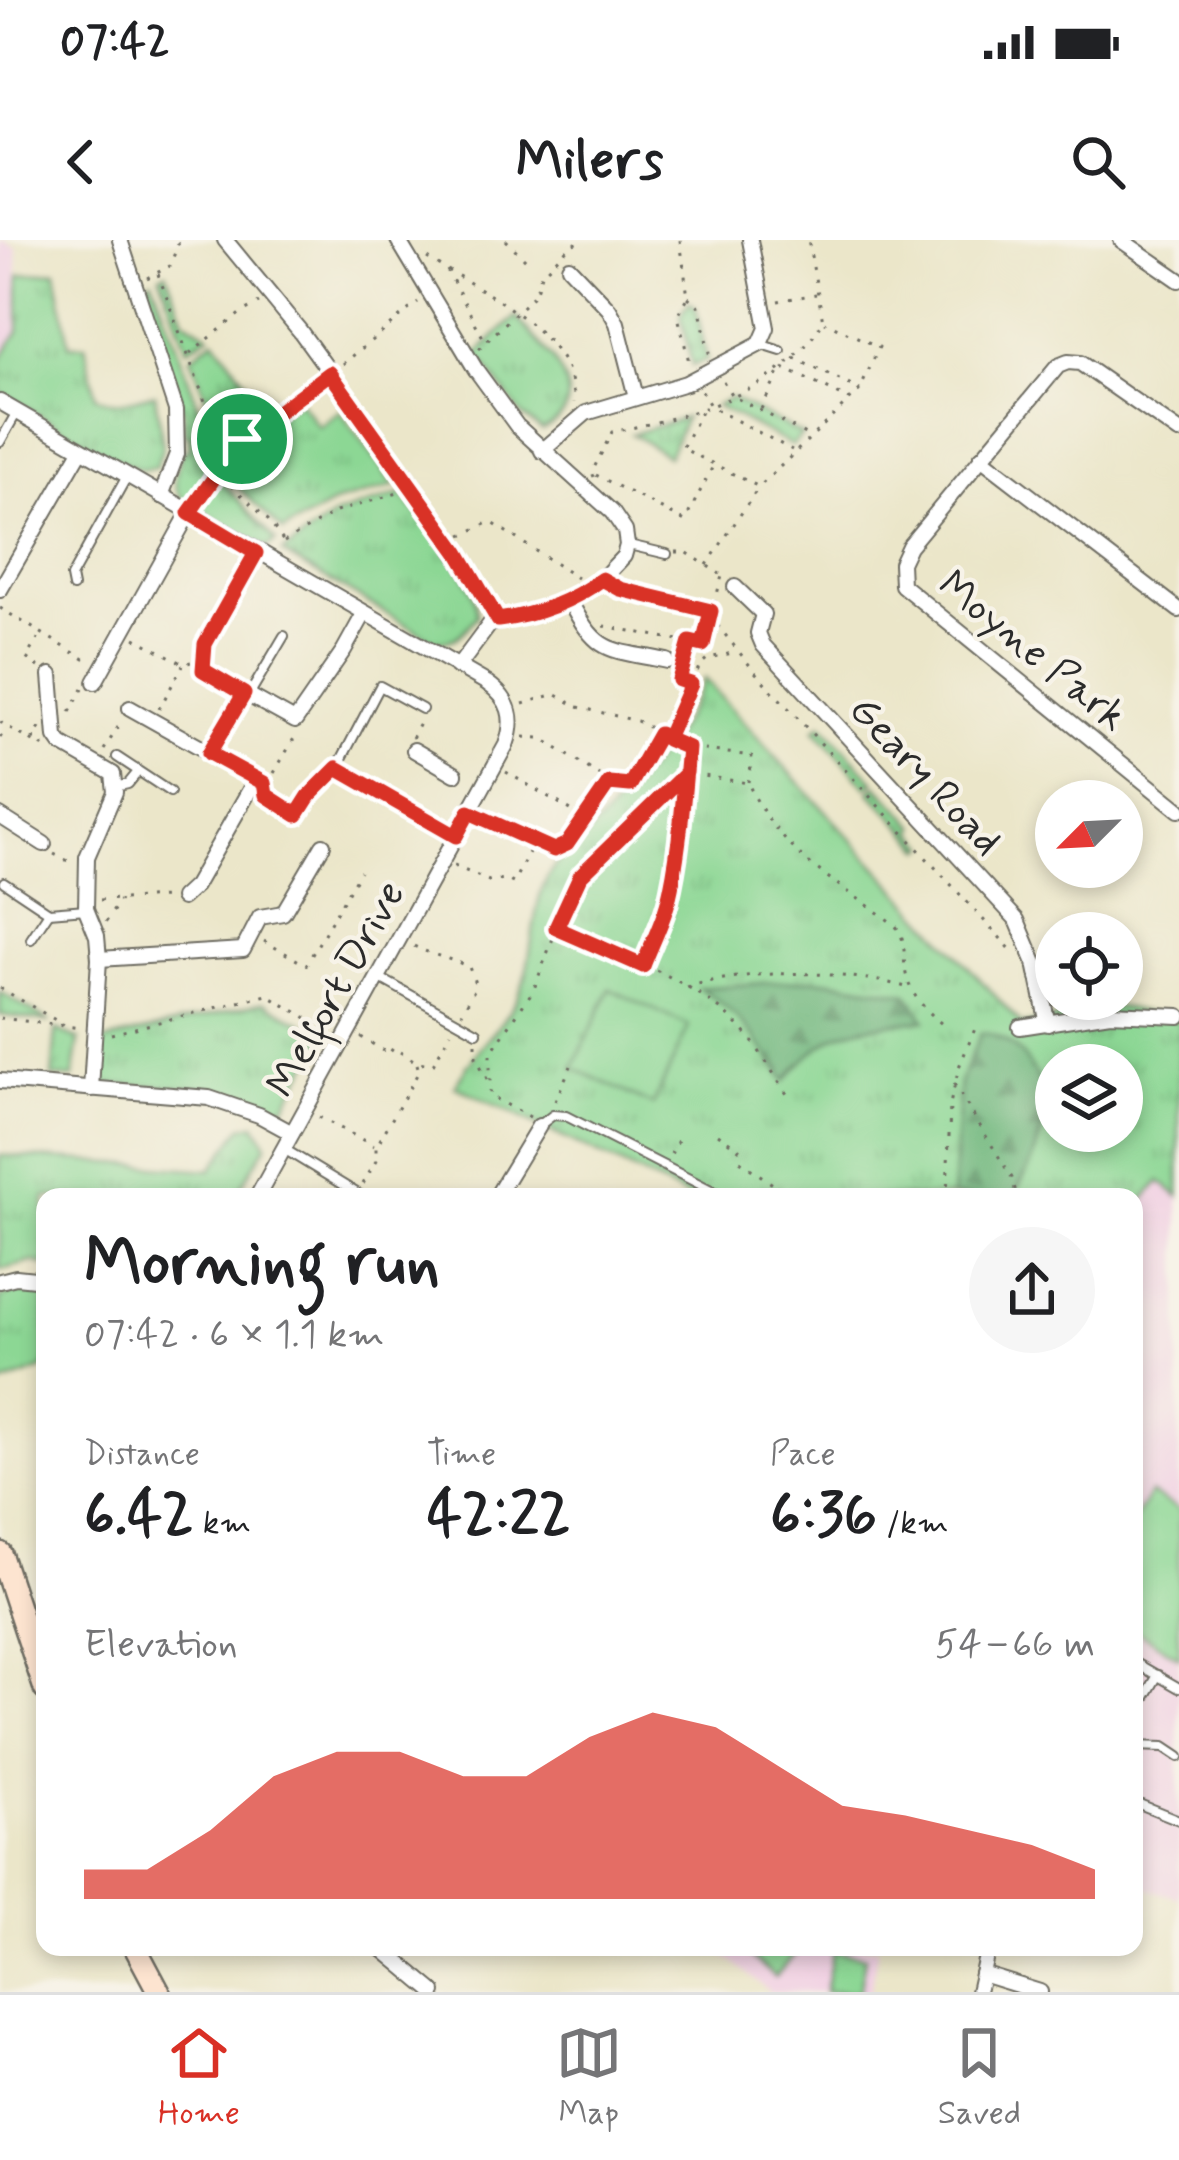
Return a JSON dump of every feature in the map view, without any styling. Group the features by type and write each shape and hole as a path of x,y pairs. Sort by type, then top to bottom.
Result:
{"street":[{"path":"120,240 176,410 177,454 161,496"},
{"path":"225,240 414,488 498,620"},
{"path":"399,240 469,358 517,425 612,512 625,531 626,550 602,579 577,597 528,616 498,620 477,636 458,667"},
{"path":"542,451 586,413 693,380 760,344 766,328 750,240"},
{"path":"1120,240 1179,280"},
{"path":"569,267 617,323 636,398"},
{"path":"1179,432 1080,363 1067,362 1058,366 981,458 1179,610"},
{"path":"0,402 500,692 509,710 510,736"},
{"path":"0,590 81,450"},
{"name":"Moyne Park","path":"981,458 908,546 901,563 902,585 1179,810"},
{"path":"99,676 189,513"},
{"path":"256,553 205,644 201,661 203,670 247,695 295,722 364,614"},
{"name":"Geary Road","path":"736,587 764,614 758,633 763,645 1017,920 1035,966"},
{"path":"577,597 591,640 667,661"},
{"path":"51,675 54,722 61,744 113,774 115,787 86,857 86,905 98,936 99,959 91,1089"},
{"path":"130,708 260,781 195,886 182,898"},
{"name":"Melfort Drive","path":"262,1188 510,736"},
{"path":"414,750 455,774"},
{"path":"0,816 44,844"},
{"path":"99,959 243,950 260,917 284,914 322,845"},
{"path":"1020,1027 1110,1013 1179,1016"},
{"name":"Geary Road","path":"1047,1020 1048,1024"},
{"path":"0,1081 209,1098 259,1114 292,1133"},
{"path":"502,1188 541,1124"},
{"path":"0,1280 36,1279"},
{"path":"0,1556 36,1662"},
{"path":"140,1956 159,1992"},
{"path":"388,1956 415,1986 434,1992"},
{"path":"978,1992 986,1956"},
{"path":"982,1974 1040,1992"}],"lane":[{"path":"760,344 781,351"},
{"path":"0,442 17,412"},
{"path":"73,587 71,577 127,478"},
{"path":"626,550 667,554"},
{"path":"247,695 284,636"},
{"path":"422,709 380,686 337,768 456,836"},
{"path":"117,757 170,792"},
{"path":"115,787 128,784 137,773"},
{"path":"469,812 547,849 561,848 609,783"},
{"path":"4,882 49,912 86,905"},
{"path":"31,939 49,912"},
{"path":"380,978 477,1032"},
{"path":"541,1124 553,1115 566,1116 707,1188"},
{"path":"284,1149 348,1188"},
{"path":"1143,1667 1179,1688"},
{"path":"1144,1699 1158,1676"},
{"path":"1143,1746 1164,1747 1179,1757"},
{"path":"1143,1806 1179,1820"}],"path":[{"path":"134,284 170,266 177,242 185,240"},
{"path":"506,240 526,261"},
{"path":"469,358 535,294 541,274 571,244 584,240"},
{"path":"680,240 688,297 678,316 693,380 711,406 794,452"},
{"path":"411,262 422,255 517,312 568,363 575,385 568,428"},
{"path":"447,270 485,342"},
{"path":"158,274 213,424 217,472 268,520 284,542 336,512 414,488"},
{"path":"189,513 242,439 371,344 429,292"},
{"path":"761,304 818,294"},
{"path":"187,356 242,312 272,296"},
{"path":"688,297 699,306 710,362 732,396 811,436"},
{"path":"707,565 759,487 860,390 879,347 823,321"},
{"path":"760,411 782,368 781,351 860,390"},
{"path":"782,368 851,400"},
{"path":"702,410 682,448 759,487"},
{"path":"596,475 685,521 714,464"},
{"path":"460,536 491,522 576,577 577,597"},
{"path":"667,554 686,552 736,587"},
{"path":"598,623 703,645 722,576"},
{"path":"602,579 620,589 711,614 738,652 1025,965 1035,970"},
{"path":"0,608 99,676 87,683 64,723 54,722"},
{"path":"123,632 184,664 201,661"},
{"path":"41,633 26,658 51,675"},
{"path":"679,680 690,642"},
{"path":"667,739 700,665 708,658 738,652"},
{"path":"667,661 673,678 691,684"},
{"path":"152,721 184,664"},
{"path":"509,710 555,694 578,707 637,721 688,748 752,755 748,782 769,821 795,853 900,930 910,988 942,1024"},
{"path":"209,753 247,695"},
{"path":"97,762 130,708"},
{"path":"414,750 410,742 422,709"},
{"path":"295,722 298,732 270,781 260,781 266,795 297,815 337,768"},
{"path":"0,738 7,727"},
{"path":"510,736 541,738 586,763 609,783 630,785 659,734"},
{"path":"643,966 669,898 688,748"},
{"path":"494,765 586,819"},
{"path":"686,773 748,782"},
{"path":"541,1124 487,1092 490,1054 534,989 580,876 686,773"},
{"path":"441,861 489,881 513,883 533,842"},
{"path":"251,934 306,964 360,871"},
{"path":"86,905 121,898 182,898"},
{"path":"98,936 121,898"},
{"path":"556,928 717,1005 742,1028 787,1094"},
{"path":"350,1031 389,1054 393,1048 417,1062 433,1064 476,986 469,967 438,959 402,939"},
{"path":"686,987 818,974 858,976 910,988"},
{"path":"0,988 65,1026"},
{"path":"0,1018 94,1034 267,995 320,1026"},
{"path":"948,1188 954,1084 977,1024"},
{"path":"477,1032 476,1057 488,1080"},
{"path":"363,1188 376,1161 376,1147 419,1070 417,1062"},
{"path":"553,1115 572,1066"},
{"path":"954,1084 1014,1188"},
{"path":"305,1109 376,1147"},
{"path":"718,1134 746,1154"},
{"path":"664,1166 680,1136"},
{"path":"740,1161 780,1188"}],"shaded area":[{"path":"0,240 17,247 19,331 0,360"},
{"path":"1160,1180 1179,1197 1179,1898 1143,1888 1143,1200"},
{"path":"725,1956 876,1956 870,1992 770,1992"}],"green space":[{"path":"56,271 69,345 85,345 96,396 120,401 155,394 163,446 156,467 142,470 123,463 0,392 0,360 19,331 19,275"},
{"path":"166,272 184,319 209,335 187,349 160,275"},
{"path":"152,279 209,435 212,468 190,505 178,493 175,481 190,435 185,435 184,414 139,286"},
{"path":"689,302 696,308 707,360 692,366 681,316"},
{"path":"516,317 551,358 567,389 567,404 559,418 542,430 523,417 477,354"},
{"path":"214,339 269,411 242,429 214,418 191,357"},
{"path":"731,398 802,435 792,446 716,406"},
{"path":"299,401 319,427 340,411 395,486 337,502 283,531 222,472 244,441"},
{"path":"685,418 668,456 632,434"},
{"path":"218,477 276,541 267,548 196,508"},
{"path":"401,494 449,552 475,600 477,616 453,639 433,640 282,553 336,515"},
{"path":"704,679 1022,1025 1049,1020 1143,1020 1143,1012 1179,1020 1179,1197 1160,1181 1143,1201 1143,1188 669,1188 455,1086 522,988 546,880 565,854 643,775 671,739"},
{"path":"822,724 874,781 867,787 815,730"},
{"path":"877,785 917,827 914,831 928,846 924,849 870,792"},
{"path":"817,979 907,993 925,1020 846,1032 817,1049 785,1081 748,1029 700,988"},
{"path":"610,989 689,1026 653,1105 573,1068"},
{"path":"0,992 50,1022 0,1015"},
{"path":"264,1002 319,1032 322,1041 284,1107 268,1108 213,1089 106,1084 99,1077 98,1043"},
{"path":"56,1030 79,1040 73,1078 52,1077"},
{"path":"981,1033 1015,1048 1035,1074 1035,1152 1018,1188 953,1188 960,1082"},
{"path":"255,1124 267,1144 240,1188 36,1188 36,1263 0,1270 0,1155 211,1170 242,1127"},
{"path":"20,1291 36,1294 36,1371 0,1385 0,1297"},
{"path":"1150,1493 1179,1510 1179,1657 1143,1635 1143,1505"},
{"path":"750,1956 793,1956 775,1977"},
{"path":"832,1956 865,1957 859,1992 825,1992"}],"route":[{"path":"242,439 189,513 256,553 205,644 201,661 203,670 244,694 209,753 264,783 266,795 297,815 337,768 456,836 469,812 554,850 567,844 609,783 630,785 659,734 667,739 676,744 688,748 686,773 669,898 643,966 556,928 580,876 686,773 688,748 667,739 691,684 679,680 690,642 703,645 711,611 620,589 602,579 570,601 528,616 498,620 458,552 330,373 242,439"}]}
